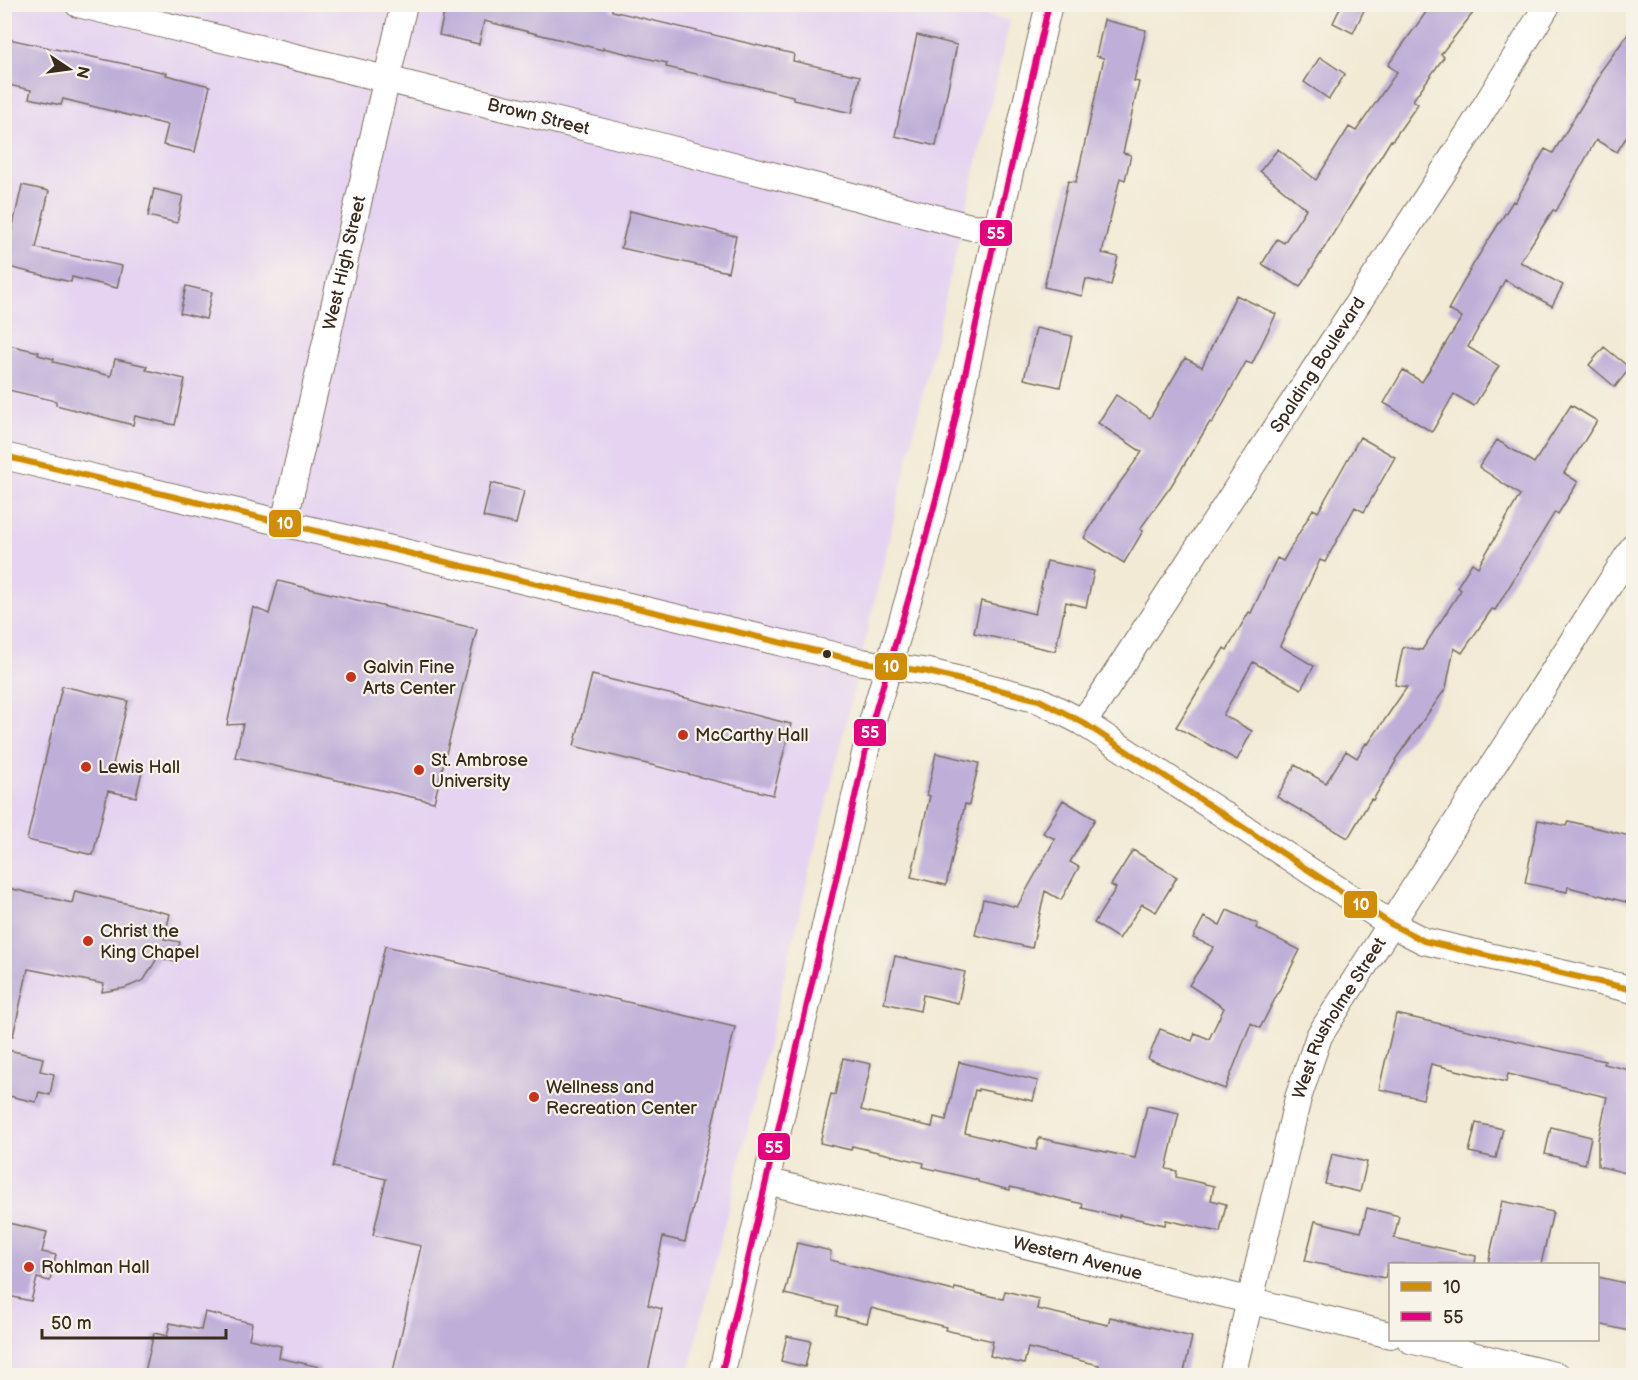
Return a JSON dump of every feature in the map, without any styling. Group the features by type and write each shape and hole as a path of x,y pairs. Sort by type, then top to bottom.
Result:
{"street":[{"name":"Brown Street","path":"78,4 652,144 971,227 997,228"},
{"name":"West High Street","path":"284,523 404,4"},
{"path":"721,1376 873,719 887,665 920,560 947,457 1049,4"},
{"name":"Spalding Boulevard","path":"1082,722 1097,703 1463,141 1548,4"},
{"path":"4,456 862,662 929,672 1039,700 1082,722 1391,924 1424,941 1634,990"},
{"name":"West Rusholme Street","path":"1232,1376 1298,1098 1319,1036 1391,924 1624,578 1634,546"},
{"name":"Western Avenue","path":"766,1181 1389,1335"},
{"path":"1414,1341 1558,1376"}],"shaded area":[{"name":"St. Ambrose University","path":"943,4 1010,21 854,689 688,1375 5,1376 5,5"}],"building":[{"path":"446,4 596,4 612,8 612,11 794,54 793,61 860,76 852,113 793,100 793,96 666,67 667,63 484,21 479,44 439,35"},
{"path":"1342,4 1367,4 1353,33 1333,23"},
{"path":"1432,4 1480,4 1441,54 1444,57 1413,100 1418,104 1391,140 1300,287 1262,264 1277,239 1284,243 1306,209 1260,171 1278,149 1316,180 1349,127 1356,131 1397,72 1388,65"},
{"path":"1104,20 1146,30 1134,81 1139,82 1123,153 1131,155 1125,180 1120,178 1102,253 1118,257 1111,285 1086,279 1082,296 1044,287 1068,181 1076,182 1104,58 1096,56"},
{"path":"1634,26 1634,125 1617,152 1596,140 1556,211 1553,210 1520,262 1563,285 1552,306 1505,280 1468,347 1499,366 1474,406 1454,394 1432,432 1384,403 1403,370 1422,382 1462,317 1448,310 1474,263 1513,201 1515,202 1545,149 1553,153 1601,74 1600,72"},
{"path":"917,35 957,45 936,146 895,136"},
{"path":"4,38 167,73 166,75 210,86 195,152 163,145 168,125 63,99 61,105 29,98 31,90 4,84"},
{"path":"1320,57 1345,74 1329,99 1304,82"},
{"path":"22,185 49,191 36,248 122,266 117,288 72,277 71,282 4,266 4,238 10,239"},
{"path":"154,189 183,196 177,223 148,216"},
{"path":"630,211 736,236 728,272 621,248"},
{"path":"186,286 212,292 206,319 180,313"},
{"path":"1236,295 1276,314 1252,364 1246,362 1212,423 1210,422 1171,486 1140,529 1143,531 1124,563 1084,538 1103,506 1142,452 1098,423 1116,395 1150,418 1185,358 1202,367"},
{"path":"1036,328 1072,336 1060,387 1024,379"},
{"path":"4,344 39,352 38,355 54,359 53,362 111,376 115,359 147,366 146,370 185,379 175,425 135,416 133,425 56,405 56,401 4,389"},
{"path":"1604,347 1630,368 1615,387 1589,365"},
{"path":"1571,405 1597,421 1564,473 1578,482 1558,514 1555,512 1495,610 1492,609 1462,653 1454,648 1446,688 1395,760 1373,800 1371,799 1348,838 1277,797 1295,765 1326,783 1346,751 1357,758 1366,743 1368,744 1407,687 1395,685 1403,647 1422,650 1461,590 1457,587 1472,563 1478,567 1520,495 1479,467 1497,440 1534,463"},
{"path":"1360,437 1395,457 1364,512 1355,507 1325,562 1320,560 1280,646 1314,666 1301,689 1253,662 1223,715 1252,731 1237,760 1176,727 1224,648 1227,650 1249,612 1251,613 1277,558 1283,561 1313,509 1318,512"},
{"path":"491,483 524,491 516,524 483,517"},
{"path":"1047,561 1094,571 1086,607 1066,602 1055,651 974,633 981,601 1035,614"},
{"name":"Galvin Fine Arts Center","path":"278,581 477,629 434,802 235,757 243,724 227,725 253,607 269,614"},
{"name":"McCarthy Hall","path":"592,675 791,724 773,795 574,746"},
{"name":"Lewis Hall","path":"62,686 128,701 113,764 142,771 136,797 108,791 93,855 27,840"},
{"path":"936,753 979,763 969,805 965,804 946,885 911,877 930,796 927,795"},
{"path":"1063,800 1095,819 1070,862 1079,867 1061,900 1045,891 1032,948 975,935 983,899 1017,907 1055,839 1043,833"},
{"path":"1538,820 1566,826 1568,821 1634,837 1634,887 1630,903 1568,887 1567,892 1525,883"},
{"path":"1133,850 1177,877 1156,912 1142,904 1119,939 1094,923 1116,888 1111,885"},
{"name":"Christ the King Chapel","path":"4,887 72,903 75,891 170,914 164,939 180,942 175,962 158,957 144,980 125,988 102,992 104,984 28,969 13,1036 4,1035"},
{"path":"1227,910 1258,924 1256,928 1300,950 1260,1028 1251,1023 1225,1089 1148,1059 1160,1029 1192,1041 1195,1033 1209,1039 1224,1008 1189,985 1214,947 1193,938 1204,917 1220,925"},
{"name":"Wellness and Recreation Center","path":"385,946 735,1027 685,1242 663,1237 648,1305 662,1309 647,1376 392,1376 421,1246 373,1235 386,1179 333,1167"},
{"path":"895,956 965,972 958,1003 923,995 920,1011 884,1003"},
{"path":"1396,1014 1605,1061 1604,1064 1634,1071 1634,1175 1598,1166 1598,1140 1607,1097 1508,1074 1506,1082 1431,1064 1423,1099 1379,1089"},
{"path":"4,1049 43,1058 40,1071 54,1074 50,1095 39,1092 36,1102 4,1095"},
{"path":"843,1058 871,1064 861,1110 932,1127 934,1117 946,1120 959,1062 1038,1081 1033,1101 975,1090 965,1133 1036,1150 1039,1138 1135,1158 1147,1106 1179,1113 1166,1169 1177,1171 1176,1177 1214,1186 1211,1200 1226,1204 1220,1232 1166,1220 1165,1225 1119,1215 1119,1217 1082,1208 1083,1204 1010,1187 1010,1190 923,1167 924,1163 852,1146 851,1150 820,1143 831,1094 835,1095"},
{"path":"1476,1123 1503,1129 1496,1158 1469,1152"},
{"path":"1551,1127 1591,1137 1585,1164 1545,1154"},
{"path":"1332,1154 1367,1162 1360,1192 1325,1184"},
{"path":"1502,1201 1553,1212 1541,1263 1488,1263"},
{"path":"1367,1208 1399,1216 1394,1238 1476,1256 1475,1263 1389,1263 1385,1278 1305,1261 1315,1221 1361,1232"},
{"name":"Rohlman Hall","path":"4,1222 47,1232 42,1252 56,1255 50,1281 37,1278 31,1301 4,1295"},
{"path":"797,1243 831,1251 830,1260 954,1291 955,1288 1003,1299 1005,1291 1039,1299 1037,1309 1108,1325 1110,1317 1192,1337 1183,1376 1097,1376 1099,1365 1028,1348 1024,1364 990,1356 993,1341 945,1330 946,1327 871,1308 867,1323 836,1316 838,1307 785,1294"},
{"path":"1599,1277 1634,1285 1634,1332 1599,1324"},
{"path":"205,1312 252,1323 249,1339 281,1346 279,1358 320,1367 320,1376 144,1376 154,1333 167,1336 170,1323 201,1330"},
{"path":"787,1336 811,1341 805,1367 781,1361"}],"transit line":[{"name":"55","path":"721,1376 873,719 920,560 947,457 1049,4"},
{"name":"10","path":"4,456 862,662 929,672 1039,700 1082,722 1391,924 1424,941 1634,990"}],"place":[{"name":"Galvin Fine Arts Center","path":"351,677"},
{"name":"McCarthy Hall","path":"683,735"},
{"name":"Lewis Hall","path":"86,767"},
{"name":"St. Ambrose University","path":"419,770"},
{"name":"Christ the King Chapel","path":"88,941"},
{"name":"Wellness and Recreation Center","path":"534,1097"},
{"name":"Rohlman Hall","path":"29,1267"}]}
